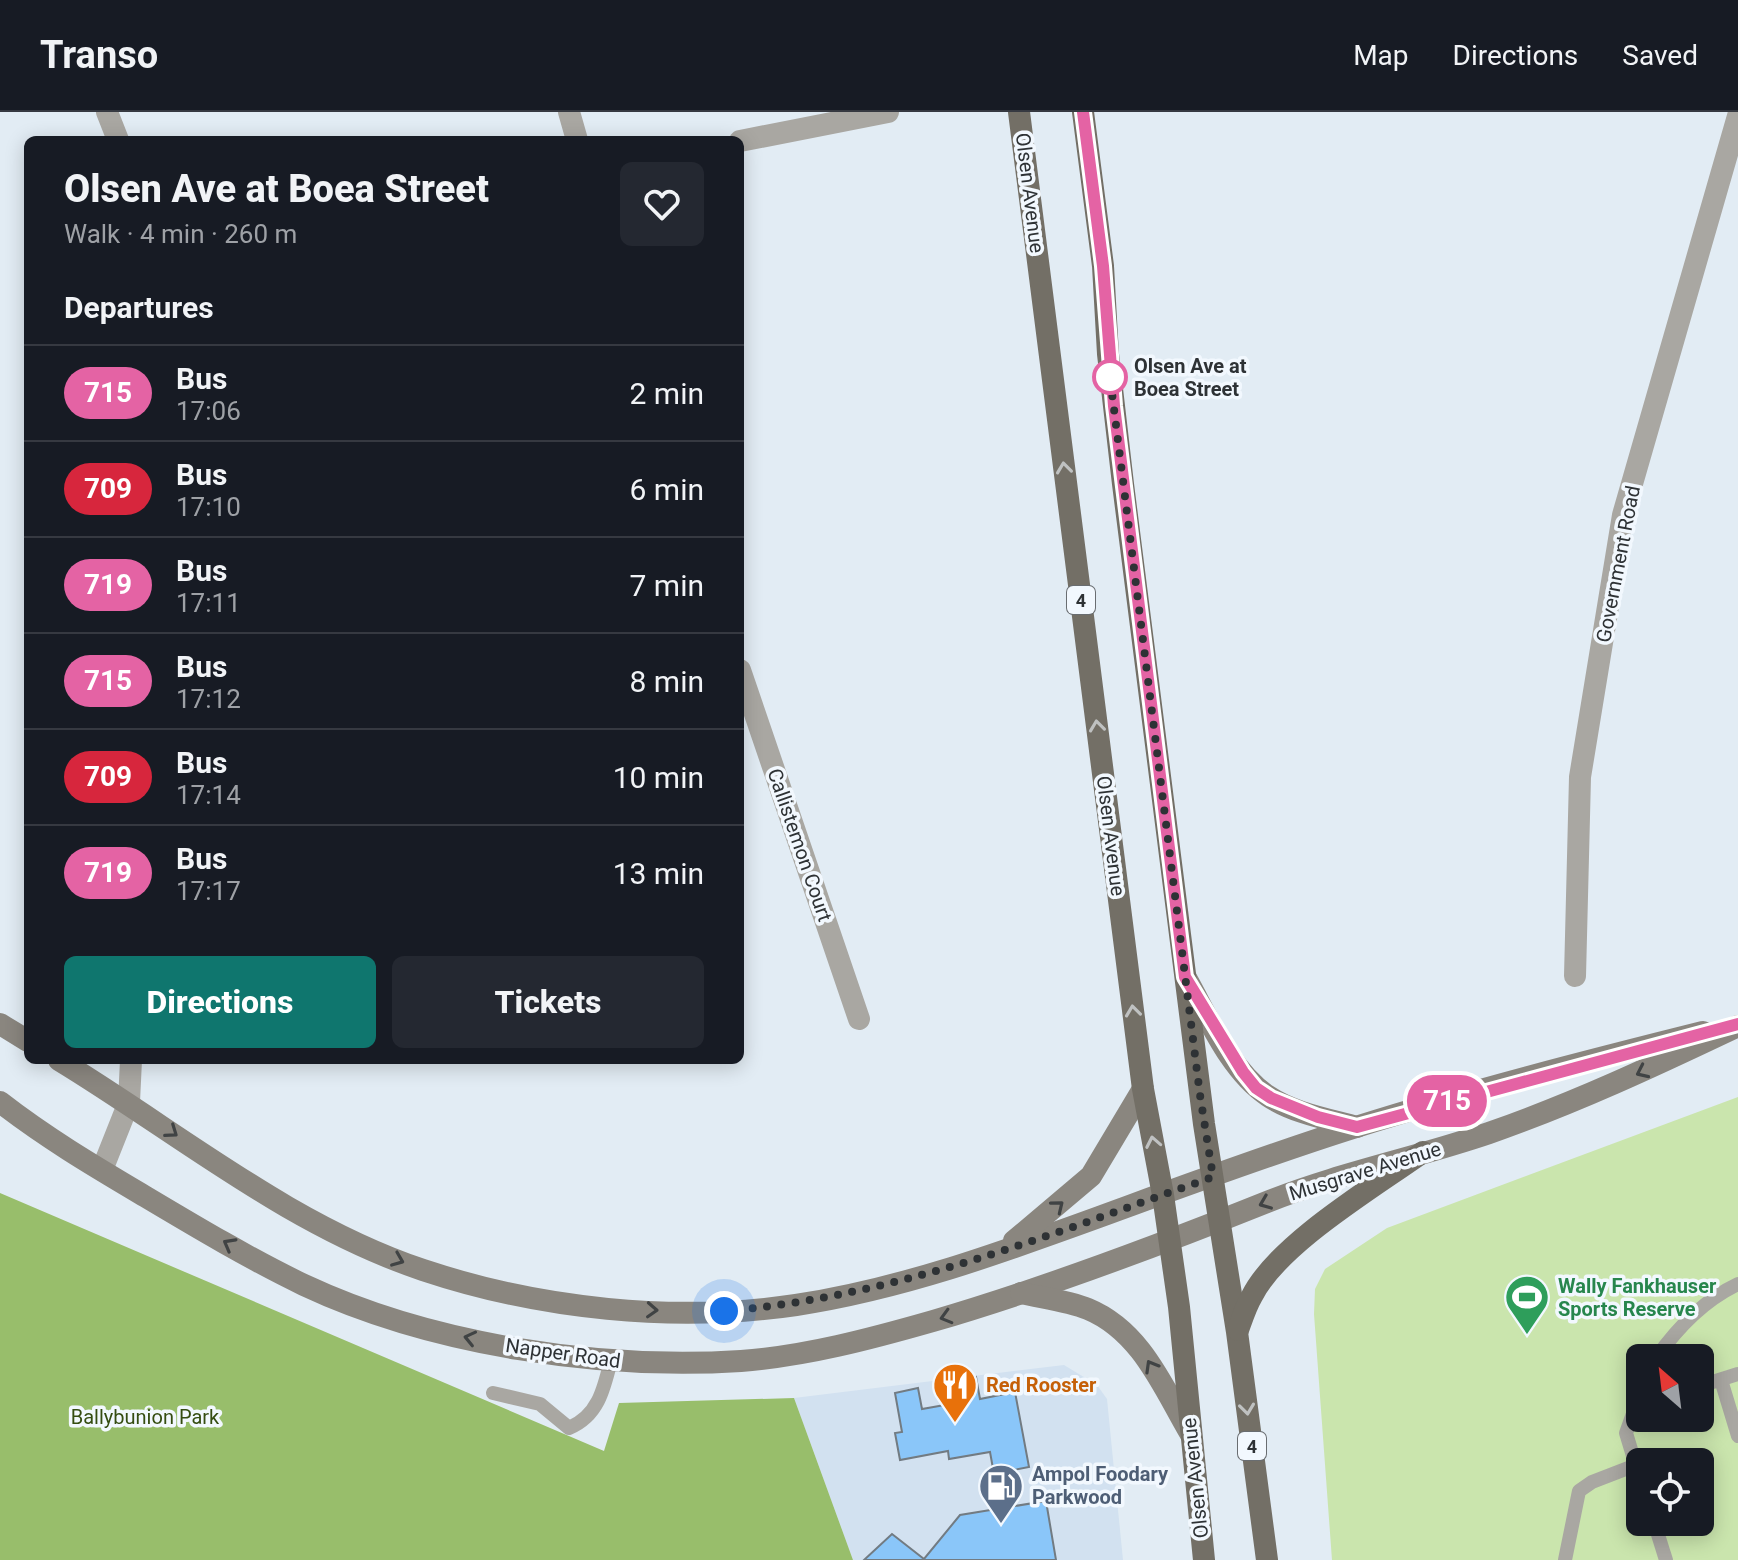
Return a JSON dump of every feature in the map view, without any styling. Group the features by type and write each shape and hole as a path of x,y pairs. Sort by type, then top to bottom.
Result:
{"main road":[{"name":"Olsen Avenue","path":"1019,112 1143,1089 1163,1195 1179,1307 1204,1560"},
{"name":"4","path":"1083,112 1103,266 1116,426 1185,977 1267,1560"},
{"path":"1185,977 1256,1088 1271,1098 1318,1117 1357,1127"},
{"path":"0,1024 24,1039"},
{"name":"Musgrave Avenue","path":"1163,1195 1357,1127 1738,1025"},
{"name":"Musgrave Avenue","path":"1170,1242 1269,1201 1485,1134 1565,1105 1738,1025"},
{"path":"66,1064 129,1102 281,1205 374,1251 423,1270 551,1301 667,1311 724,1311 794,1305 857,1293 997,1255 1163,1195"},
{"path":"997,1255 1091,1176 1143,1089"},
{"name":"Napper Road","path":"0,1102 40,1133 305,1285 399,1321 496,1344 611,1360 742,1361 865,1340 1021,1293 1170,1242"},
{"path":"1237,1332 1252,1294 1293,1246 1423,1152"},
{"path":"1021,1293 1087,1309 1127,1334 1140,1348 1190,1433"}],"street":[{"path":"107,112 116,136"},
{"path":"569,112 576,136"},
{"path":"744,140 888,112"},
{"name":"Government Road","path":"1575,976 1580,777 1623,515 1738,116"},
{"name":"Callistemon Court","path":"744,682 859,1019"},
{"path":"102,1170 129,1102 131,1064"}],"lane":[{"path":"1666,1344 1715,1295 1738,1284"},
{"path":"493,1393 540,1404 569,1428 584,1422 603,1395 611,1360"},
{"path":"1714,1382 1738,1374"},
{"path":"1721,1380 1738,1436"},
{"path":"1565,1560 1579,1491 1592,1482 1626,1475"},
{"path":"1658,1536 1666,1560"}],"shaded area":[{"path":"1064,1365 1097,1385 1107,1399 1123,1560 853,1560 794,1398"}],"green space":[{"name":"Wally Fankhauser Sports Reserve","path":"1738,1097 1738,1560 1332,1560 1314,1314 1315,1289 1325,1269 1387,1228"},
{"name":"Ballybunion Park","path":"0,1193 604,1451 619,1403 794,1398 853,1560 0,1560"}],"building":[{"path":"976,1377 980,1399 1015,1392 1029,1467 994,1474 990,1452 949,1459 948,1451 900,1460 895,1433 902,1432 895,1393 918,1388 922,1409 956,1403 952,1381"},
{"name":"Ampol Foodary Parkwood","path":"1046,1501 1056,1560 864,1560 892,1534 924,1559 960,1515"}],"bus line":[{"name":"715","path":"1083,112 1103,266 1114,406 1185,977 1243,1072 1256,1088 1271,1098 1318,1117 1357,1127 1738,1024"}],"place":[{"name":"Olsen Ave at Boea Street","path":"1110,377"},
{"name":"Wally Fankhauser Sports Reserve","path":"1527,1336"},
{"name":"Red Rooster","path":"955,1424"},
{"name":"Ampol Foodary Parkwood","path":"1001,1525"}],"route":[{"path":"724,1311 794,1305 857,1293 965,1265 1213,1177 1200,1095 1110,377"}]}
